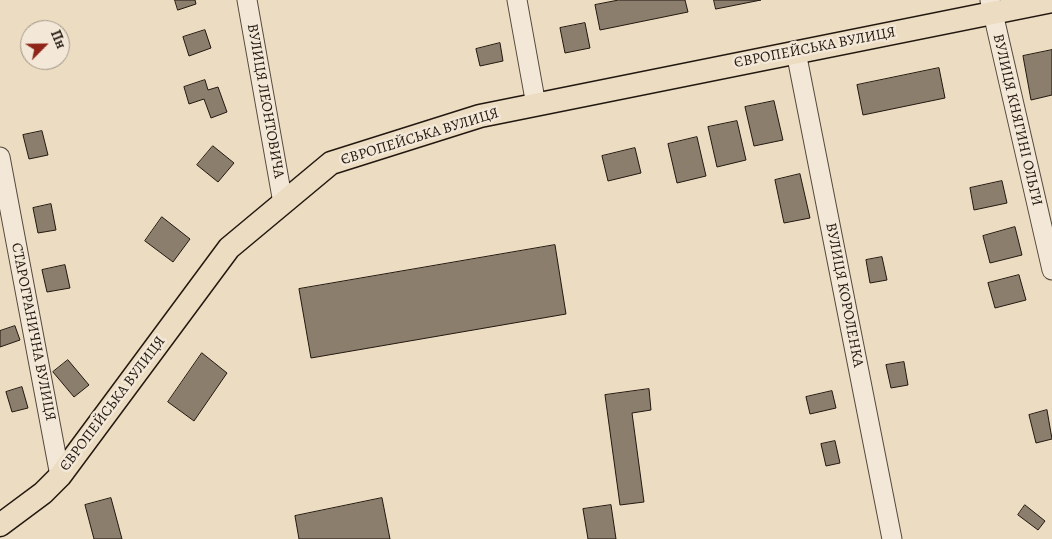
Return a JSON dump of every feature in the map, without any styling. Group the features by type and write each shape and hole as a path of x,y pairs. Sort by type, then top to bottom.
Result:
{"main road":[{"name":"ЄВРОПЕЙСЬКА ВУЛИЦЯ","path":"0,525 43,493 60,476 229,248 331,163 480,116 796,52 991,6 1052,2"}],"street":[{"name":"ВУЛИЦЯ ЛЕОНТОВИЧА","path":"247,0 284,203"},
{"path":"517,0 536,106"},
{"name":"ВУЛИЦЯ КНЯГИНІ ОЛЬГИ","path":"991,6 1052,270"},
{"name":"ВУЛИЦЯ КОРОЛЕНКА","path":"796,52 892,539"},
{"name":"СТАРОГРАНИЧНА ВУЛИЦЯ","path":"0,158 60,476"}],"building":[{"path":"175,0 195,0 196,4 178,10"},
{"path":"619,0 685,0 688,12 600,30 595,5"},
{"path":"714,0 761,0 716,9"},
{"path":"585,23 590,48 565,53 560,28"},
{"path":"205,30 211,48 189,56 183,37"},
{"path":"500,43 503,61 480,66 476,49"},
{"path":"1052,50 1052,95 1031,100 1023,56"},
{"path":"939,68 945,98 863,115 857,85"},
{"path":"205,80 208,90 218,87 227,112 211,118 204,99 189,104 184,87"},
{"path":"774,101 783,140 754,146 745,107"},
{"path":"737,121 746,160 717,167 708,127"},
{"path":"42,131 48,155 29,159 23,135"},
{"path":"697,137 706,176 677,183 668,144"},
{"path":"213,146 234,163 218,182 197,165"},
{"path":"635,148 641,173 608,181 602,156"},
{"path":"800,174 810,218 784,223 775,180"},
{"path":"1002,181 1007,203 974,210 970,188"},
{"path":"51,204 56,230 38,233 33,208"},
{"path":"162,217 190,239 173,262 145,241"},
{"path":"1015,227 1022,255 990,263 983,236"},
{"path":"555,245 566,314 311,358 299,289"},
{"path":"882,257 887,280 870,283 866,260"},
{"path":"65,265 70,288 47,292 42,270"},
{"path":"1019,275 1026,300 995,308 988,283"},
{"path":"15,326 20,340 0,347 0,331"},
{"path":"202,353 227,373 194,421 168,402"},
{"path":"68,360 89,385 74,397 53,372"},
{"path":"904,362 908,385 891,388 886,365"},
{"path":"22,387 28,408 12,412 6,392"},
{"path":"649,389 651,410 632,413 644,502 620,505 605,395"},
{"path":"832,391 836,408 810,414 806,397"},
{"path":"1047,410 1052,439 1036,443 1029,415"},
{"path":"835,441 840,463 826,466 821,444"},
{"path":"111,498 122,539 94,539 85,505"},
{"path":"382,498 390,539 299,539 295,516"},
{"path":"611,505 616,539 588,539 583,509"},
{"path":"1025,505 1045,521 1038,530 1018,515"}]}
